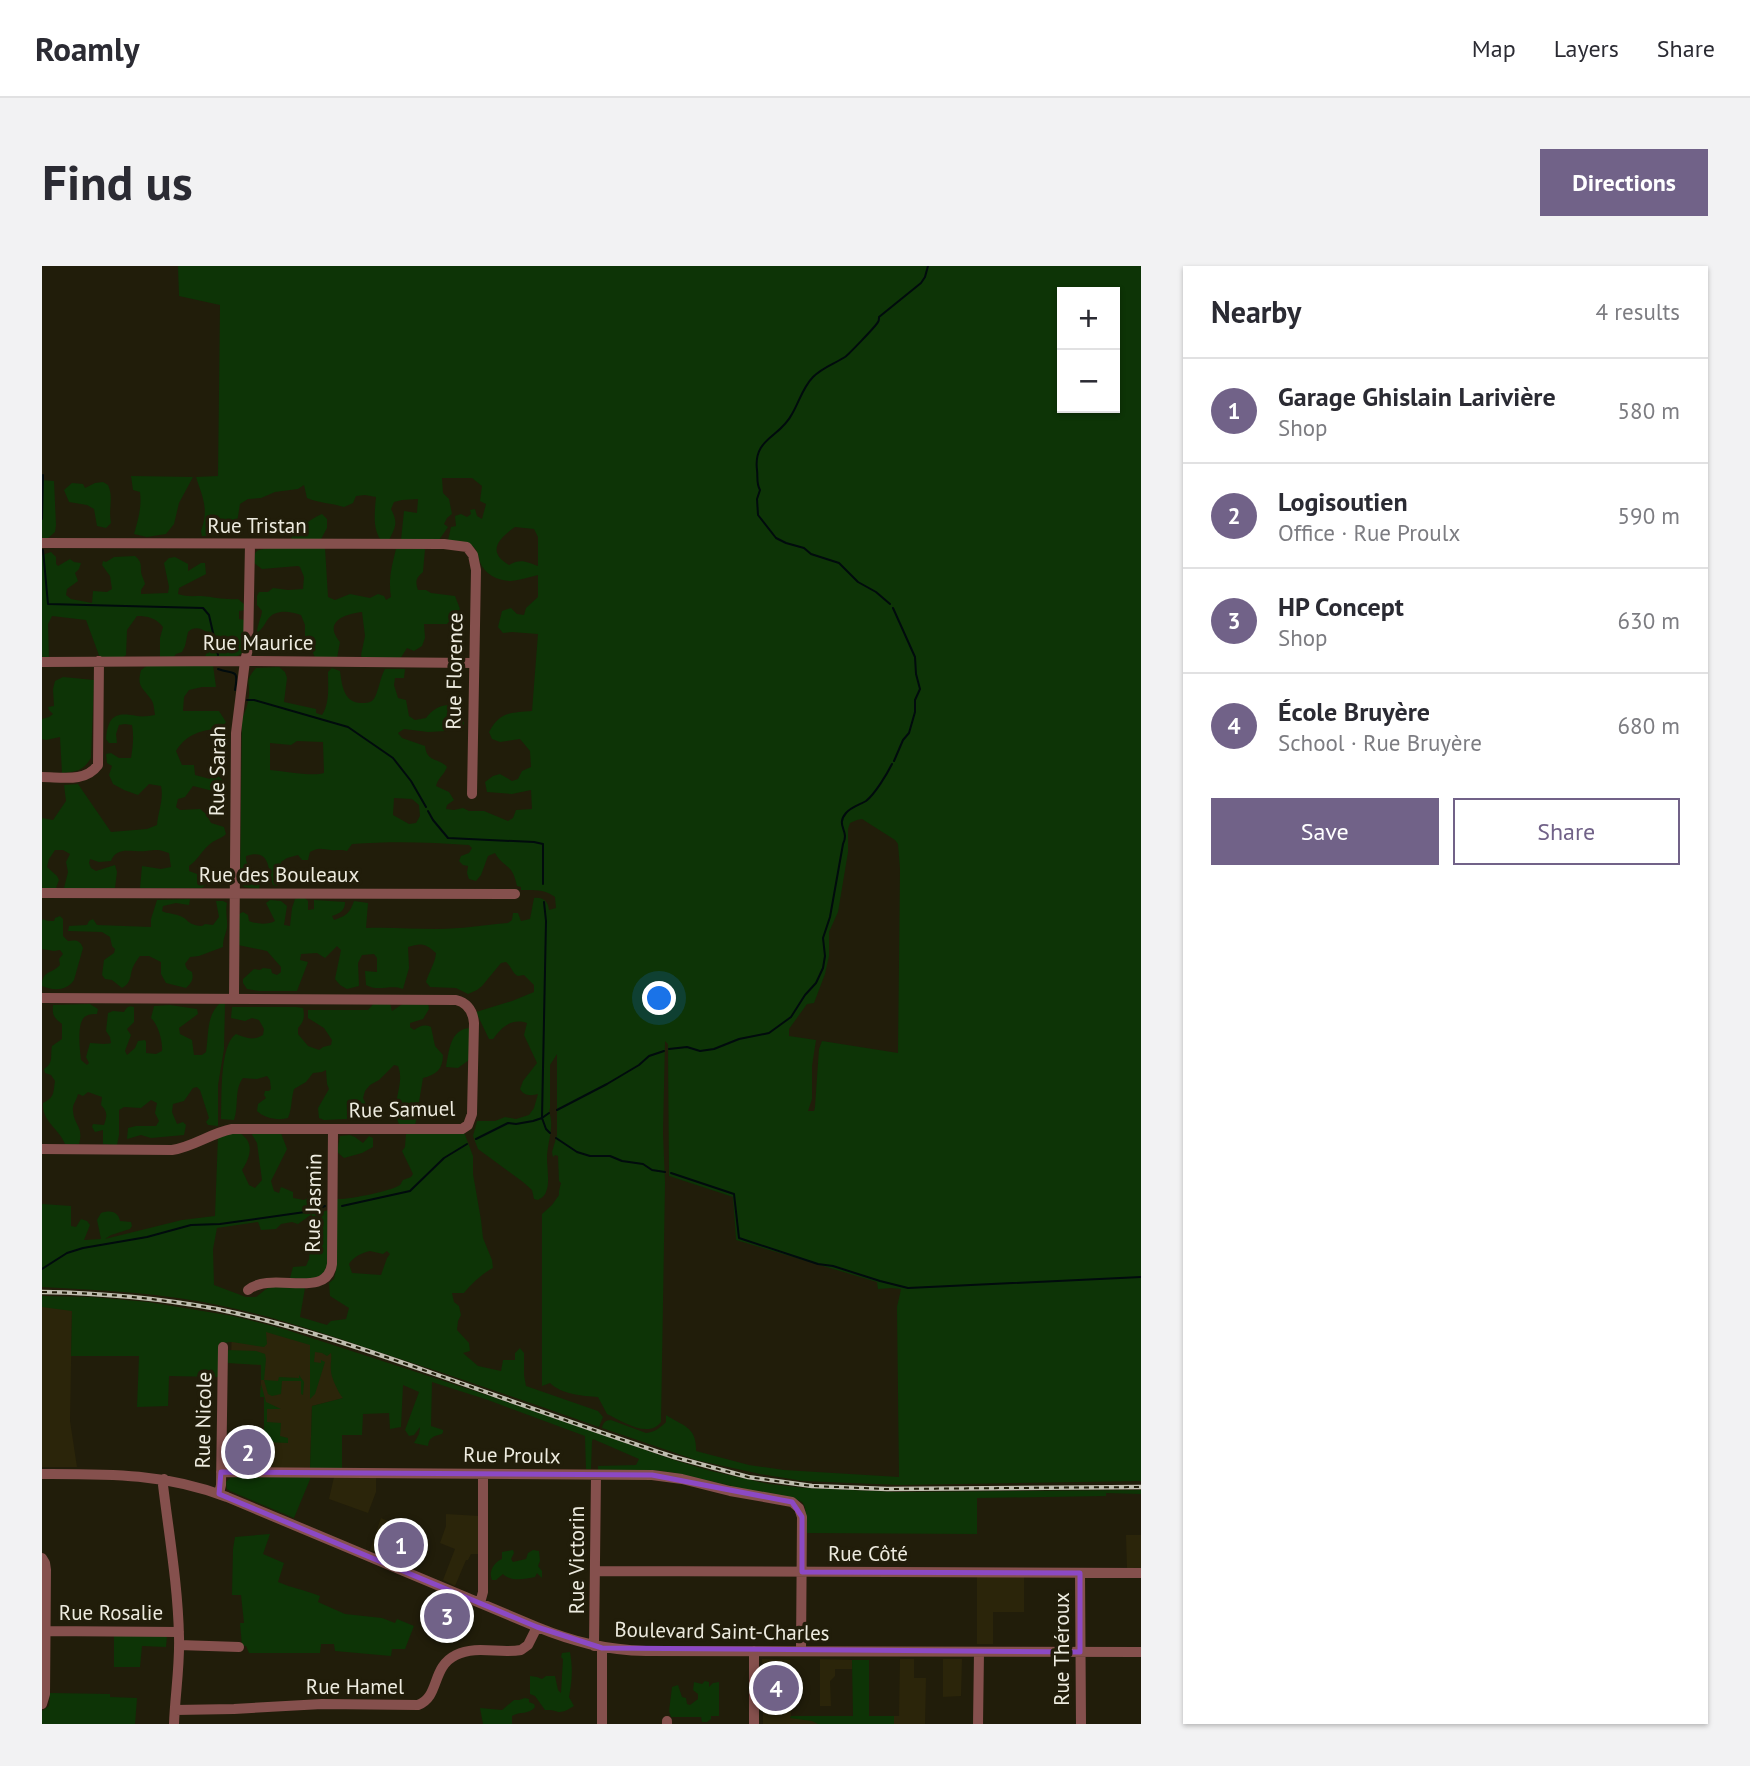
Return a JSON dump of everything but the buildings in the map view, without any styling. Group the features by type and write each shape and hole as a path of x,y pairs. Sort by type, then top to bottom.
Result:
{"street":[{"name":"Rue Tristan","path":"42,543 444,544 471,550"},
{"name":"Rue Sarah","path":"234,998 236,727 249,637 250,544"},
{"name":"Rue Florence","path":"471,550 475,561 472,794"},
{"path":"42,777 81,777 91,773 98,765 99,661"},
{"name":"Rue Maurice","path":"42,662 473,663"},
{"name":"Rue des Bouleaux","path":"42,893 515,894"},
{"name":"Rue Samuel","path":"42,998 456,1000 469,1007 474,1023 472,1114 471,1121 465,1128 232,1129 172,1150 42,1149"},
{"name":"Rue Jasmin","path":"248,1290 266,1282 314,1283 329,1276 332,1264 333,1130"},
{"name":"Rue Nicole","path":"219,1494 222,1485 223,1347"},
{"name":"Rue Proulx","path":"221,1472 666,1476 792,1502 798,1506 802,1513 802,1572"},
{"name":"Boulevard Saint-Charles","path":"42,1474 124,1474 164,1479 201,1488 537,1627 598,1647 636,1651 1141,1652"},
{"path":"480,1603 483,1592 483,1474"},
{"name":"Rue Victorin","path":"596,1475 596,1571 602,1724"},
{"path":"164,1479 179,1632 174,1724"},
{"path":"42,1558 46,1566 45,1694 42,1704"},
{"name":"Rue Côté","path":"596,1571 1141,1573"},
{"path":"800,1651 802,1572"},
{"name":"Rue Théroux","path":"1080,1573 1081,1724"},
{"name":"Rue Hamel","path":"175,1710 322,1704 423,1704 430,1698 440,1670 453,1656 471,1651 522,1650 528,1645 537,1627"},
{"name":"Rue Rosalie","path":"44,1630 179,1632"},
{"path":"179,1645 239,1647"},
{"path":"754,1651 754,1724"},
{"path":"978,1724 979,1652"}],"highlighted area":[{"path":"221,1472 652,1475 792,1502 802,1517 802,1572 1080,1573 1080,1652 602,1648 537,1627 219,1494"}],"shaded area":[{"path":"42,1307 72,1310 70,1421 77,1467 42,1467"},
{"path":"232,1320 347,1354 344,1398 312,1406 310,1468 231,1468 227,1465 227,1439 264,1439 264,1397 260,1397 262,1365 231,1363"},
{"path":"334,1477 376,1478 376,1492 368,1513 329,1499"},
{"path":"446,1514 480,1516 480,1554 471,1554 466,1560 455,1586 443,1580 455,1549 440,1543 446,1526"},
{"path":"381,1518 424,1537 412,1567 370,1550"},
{"path":"1126,1535 1141,1535 1141,1569 1127,1569"},
{"path":"977,1577 1024,1577 1024,1612 993,1612 993,1644 977,1644"},
{"path":"762,1659 790,1660 791,1716 899,1716 900,1659 914,1659 914,1678 926,1678 925,1724 763,1724"},
{"path":"820,1659 852,1660 852,1669 835,1669 835,1676 830,1681 831,1706 820,1706"},
{"path":"943,1659 962,1659 961,1696 943,1697"}],"green space":[{"path":"178,266 1141,266 1141,1481 899,1485 803,1481 696,1460 602,1428 605,1422 611,1420 646,1433 666,1422 666,1415 691,1432 696,1451 749,1465 784,1470 899,1477 897,1307 901,1289 878,1289 877,1282 736,1240 733,1197 669,1176 668,1044 665,1041 661,1422 649,1429 635,1427 607,1414 598,1397 566,1392 550,1383 542,1386 542,1214 559,1195 561,1183 558,1156 553,1157 552,1152 557,1135 557,1054 550,1065 551,1129 547,1158 548,1184 543,1196 538,1200 534,1199 532,1190 478,1149 473,1136 477,1121 495,1121 505,1117 516,1119 529,1115 534,1108 538,1094 528,1095 520,1089 537,1063 524,1035 527,1023 512,1023 503,1027 493,1039 489,1039 476,1012 534,992 534,985 524,975 516,975 506,962 501,963 482,986 468,994 456,988 430,987 426,982 436,953 420,945 408,947 409,968 403,989 366,985 365,971 377,972 377,958 374,954 362,955 358,963 359,986 347,989 335,979 341,950 337,946 325,958 317,953 301,954 300,960 308,962 297,991 259,991 247,989 243,979 254,969 271,969 272,973 277,975 281,972 281,967 267,951 238,945 239,914 243,912 248,915 249,921 255,923 275,921 266,903 270,900 281,901 287,906 284,925 290,926 295,899 304,897 308,901 308,910 314,909 314,900 345,902 342,911 332,916 334,920 347,913 354,901 368,903 366,928 472,927 508,923 512,920 513,913 518,913 521,921 530,919 534,898 545,900 549,910 556,908 555,897 551,894 539,890 521,890 510,869 495,853 488,856 476,881 469,879 468,866 459,861 461,856 469,853 472,848 469,845 381,842 352,844 347,851 318,849 310,852 308,860 302,860 298,855 281,862 277,886 273,885 267,862 260,855 254,854 246,856 246,859 250,867 261,875 259,889 244,887 240,882 242,719 249,699 249,679 256,668 279,667 287,678 284,702 316,709 316,713 322,715 327,700 328,672 332,668 340,671 345,693 357,703 370,702 375,698 385,669 405,669 404,678 395,678 394,685 398,698 406,700 409,716 415,720 426,718 441,706 448,705 464,721 464,730 428,732 404,729 398,733 402,738 425,746 430,757 447,767 436,786 449,792 454,800 446,809 484,811 508,821 513,818 516,810 532,809 531,790 512,794 487,792 485,782 500,774 512,781 518,779 522,771 531,767 530,751 520,739 500,742 492,739 489,732 502,717 532,711 538,634 503,633 498,627 502,611 511,608 517,614 524,615 526,608 538,597 538,575 511,581 501,580 485,570 476,549 464,542 448,540 451,527 456,526 455,516 461,514 467,517 471,514 470,510 475,509 477,516 482,519 486,504 480,501 482,486 472,478 442,478 443,493 449,499 452,514 444,524 448,527 439,540 401,540 404,511 417,513 418,499 394,502 391,509 395,528 389,540 381,540 375,525 376,497 356,496 353,503 344,507 307,498 304,485 298,489 248,499 240,504 235,535 202,536 205,510 196,477 218,476 220,305 179,296","holes":["515,527 534,529 538,537 538,566 521,561 509,565 498,555 497,545 500,540","297,741 323,742 324,773 270,770 270,743 291,745","394,798 412,799 419,805 420,816 416,823 409,824 393,815","862,819 898,844 898,1053 822,1041 819,1049 815,1107 814,1111 808,1111 812,1099 812,1066 816,1040 789,1036 789,1029 807,1004 814,1003 825,974 829,956 829,932 838,912 848,852 848,829 850,823"]},
{"path":"131,476 193,477 179,503 174,524 166,534 147,537 134,534 140,492 133,490"},
{"path":"42,480 54,481 56,525 55,532 47,539 42,538"},
{"path":"103,482 108,485 111,494 111,523 106,528 97,526 94,509 69,502 64,490 72,483 83,484 85,488"},
{"path":"322,514 327,519 327,528 321,539 291,539 294,530"},
{"path":"278,548 325,548 328,597 335,600 350,594 370,598 378,594 386,600 391,597 390,579 396,549 425,549 423,572 417,580 418,590 455,596 460,609 447,624 424,624 425,638 422,646 414,651 407,648 400,659 362,658 365,636 362,612 343,617 335,624 335,635 340,642 337,658 315,658 305,639 305,625 301,615 283,612 275,614 257,633 262,611 257,605 259,592 268,592 273,588 303,589 304,577 298,566 262,569 254,563 256,552"},
{"path":"51,552 56,557 58,566 70,559 81,563 75,573 78,581 67,589 66,595 71,599 92,603 93,591 107,592 112,589 110,576 102,565 103,561 114,557 135,556 138,559 145,584 141,594 168,593 164,563 169,558 175,557 188,564 188,571 205,563 206,574 179,588 178,594 238,599 244,604 245,610 239,611 239,619 245,620 246,639 242,654 204,659 210,644 208,633 195,628 188,632 182,652 172,659 160,659 163,627 152,618 137,616 127,630 126,655 122,658 100,658 86,620 52,616 48,624 49,658 42,658 42,555"},
{"path":"148,665 213,665 216,687 189,690 184,697 183,711 219,711 226,722 222,728 190,736 176,751 182,765 194,765 195,775 210,779 211,773 217,774 222,780 221,786 213,791 193,786 185,797 178,799 176,807 180,810 200,809 211,823 224,827 226,834 207,846 189,866 189,871 205,877 207,883 202,888 140,888 142,866 161,869 171,867 169,853 157,850 121,851 111,861 99,862 90,859 89,863 96,871 115,865 115,888 64,888 68,872 66,862 70,854 55,850 47,867 59,880 56,888 42,888 42,818 53,820 66,801 64,785 78,784 111,832 147,829 157,825 161,786 149,784 138,795 113,784 109,775 112,766 107,763 106,754 131,758 132,725 119,725 117,743 109,743 106,739 114,717 155,715 152,702 140,683 141,670"},
{"path":"63,677 94,680 91,758 79,770 62,773 60,737 42,739 42,719 53,714 48,707 54,706 55,681"},
{"path":"190,899 189,905 176,903 163,906 162,911 180,916 194,925 213,925 219,917 216,901 223,901 227,903 227,926 223,947 190,957 185,964 193,975 186,988 166,983 161,974 161,962 149,956 140,956 132,968 128,983 122,988 102,975 104,960 114,953 115,949 110,937 102,932 68,931 69,926 87,925 93,919 97,925 151,927 157,900"},
{"path":"60,916 63,919 63,936 68,941 79,942 83,948 71,984 64,988 51,989 42,986 42,981 60,965 59,959 63,954 60,950 42,949 42,921 54,921"},
{"path":"220,1003 225,1003 224,1049 218,1085 218,1126 208,1125 206,1122 209,1118 197,1087 193,1088 184,1101 173,1104 172,1112 177,1124 183,1122 186,1125 184,1135 151,1138 141,1135 127,1139 128,1128 156,1126 159,1121 155,1113 157,1103 151,1100 141,1108 124,1107 119,1110 117,1145 103,1144 103,1130 95,1132 92,1127 93,1124 104,1125 106,1119 101,1105 102,1097 88,1092 83,1096 78,1094 73,1106 80,1130 79,1144 65,1144 43,1110 43,1103 53,1094 55,1081 44,1069 50,1062 52,1046 62,1039 62,1024 54,1016 53,1005 90,1004 98,1009 97,1014 86,1016 81,1024 81,1060 87,1065 90,1043 111,1043 106,1031 108,1013 124,1012 130,1006 134,1007 134,1022 127,1029 131,1035 125,1051 127,1055 138,1041 145,1040 146,1053 156,1054 162,1051 160,1033 151,1018 154,1006 170,1005 197,1009 198,1014 179,1028 180,1034 192,1040 194,1055 202,1055 206,1052 210,1019"},
{"path":"374,1003 390,1003 392,1011 404,1003 428,1003 429,1009 423,1019 410,1023 410,1027 414,1030 422,1026 431,1027 435,1046 443,1055 443,1060 438,1071 423,1078 415,1126 400,1126 397,1118 400,1073 398,1066 394,1065 365,1091 363,1098 369,1111 366,1118 319,1118 318,1108 329,1089 326,1070 313,1073 306,1082 294,1089 288,1118 284,1119 267,1117 257,1111 258,1104 266,1098 265,1091 271,1089 267,1076 257,1079 243,1078 238,1087 234,1120 221,1119 222,1074 231,1040 236,1034 250,1038 259,1037 263,1035 264,1029 259,1020 231,1018 232,1007 303,1008 304,1019 298,1028 298,1034 308,1046 319,1050 331,1045 332,1040 324,1028 308,1018 308,1010 368,1010"},
{"path":"469,1028 469,1060 458,1068 446,1067 454,1037"},
{"path":"238,1132 247,1140 250,1149 242,1170 249,1185 255,1188 262,1180 257,1143 251,1133 281,1133 287,1149 271,1181 274,1191 279,1193 281,1187 293,1192 293,1198 304,1200 311,1196 324,1205 315,1213 329,1210 329,1257 325,1275 310,1279 290,1278 293,1267 306,1266 309,1259 312,1214 298,1224 281,1224 276,1229 261,1230 258,1222 217,1228 213,1249 214,1285 246,1297 256,1297 270,1286 305,1288 300,1317 327,1325 331,1321 346,1319 349,1308 330,1296 329,1283 334,1279 336,1270 337,1199 388,1190 411,1177 413,1174 402,1151 406,1134 464,1132 473,1156 473,1174 483,1238 493,1268 477,1279 464,1293 452,1293 461,1315 457,1330 469,1343 470,1351 463,1353 478,1366 501,1371 503,1360 515,1360 515,1353 520,1348 524,1353 526,1386 598,1411 603,1417 599,1427 338,1338 242,1310 155,1295 42,1287 42,1204 71,1206 71,1226 76,1227 81,1219 90,1225 84,1240 101,1239 97,1220 104,1212 115,1213 120,1221 131,1222 132,1226 105,1239 182,1220 215,1216 218,1136","holes":["370,1251 383,1254 387,1251 390,1254 381,1275 352,1273 349,1264 358,1255"]},
{"path":"350,1135 363,1143 369,1136 373,1138 373,1147 344,1158 337,1152 340,1136"},
{"path":"42,1296 148,1302 233,1316 284,1329 674,1460 769,1484 896,1492 1141,1490 1141,1494 977,1498 977,1534 807,1533 805,1507 802,1502 793,1498 675,1473 652,1470 598,1470 598,1466 636,1465 639,1459 593,1439 591,1469 586,1469 585,1436 432,1382 431,1426 443,1432 434,1436 428,1446 414,1443 420,1427 414,1435 409,1436 405,1430 419,1392 403,1385 401,1427 390,1429 389,1413 363,1414 362,1435 342,1435 342,1468 310,1468 312,1406 343,1398 331,1374 331,1353 327,1356 315,1352 314,1362 325,1362 315,1394 310,1399 310,1345 266,1332 267,1344 264,1347 232,1342 219,1343 218,1377 169,1376 168,1406 137,1407 139,1356 71,1356 72,1311 42,1307"},
{"path":"227,1350 265,1354 264,1380 261,1380 261,1365 227,1363"},
{"path":"299,1375 304,1382 303,1395 301,1381 282,1381 281,1394 272,1396 268,1394 264,1380 278,1381 279,1377 299,1378"},
{"path":"261,1384 266,1402 281,1409 267,1409 267,1422 281,1423 280,1436 288,1438 288,1443 264,1442 264,1397 260,1397"},
{"path":"231,1477 311,1477 294,1518 230,1491 226,1482"},
{"path":"270,1534 263,1554 284,1563 278,1582 320,1596 318,1602 345,1614 382,1618 395,1623 397,1619 414,1626 405,1649 392,1649 391,1656 335,1651 334,1644 321,1644 320,1653 249,1653 246,1646 242,1646 240,1623 244,1623 241,1595 232,1595 235,1537"},
{"path":"513,1550 513,1562 526,1559 528,1553 533,1550 539,1551 538,1566 542,1571 542,1578 537,1573 535,1577 518,1579 503,1574 492,1580 492,1568 502,1559 502,1552"},
{"path":"114,1635 167,1636 166,1647 142,1646 140,1667 114,1667"},
{"path":"570,1652 572,1675 569,1697 574,1706 561,1712 545,1710 535,1696 530,1694 530,1676 542,1679 555,1676 561,1693 561,1657 562,1653"},
{"path":"852,1660 869,1660 869,1716 894,1716 894,1724 818,1724 790,1718 853,1716"},
{"path":"694,1682 702,1684 709,1682 709,1687 719,1682 719,1716 711,1716 707,1722 702,1722 701,1717 671,1717 669,1711 672,1687 678,1685 682,1697 686,1698 687,1704 690,1705 698,1699 698,1694 693,1690"},
{"path":"50,1693 110,1694 110,1697 137,1698 135,1724 42,1724 42,1711 49,1706"},
{"path":"525,1698 535,1707 512,1716 512,1724 483,1724 480,1708 502,1710 514,1700"}],"waterway":[{"path":"890,604 858,582 839,563 776,538 758,515 757,499 760,490 757,459 763,445 787,422 813,377 847,355 876,325 879,317 921,283 928,266"},
{"path":"42,519 43,475"},
{"path":"43,550 48,604 203,608 209,615 218,655"},
{"path":"893,608 915,657 920,689 915,700 915,712 909,733 894,761"},
{"path":"218,669 236,675 235,690"},
{"path":"247,700 348,727 393,758 426,807"},
{"path":"669,1049 714,1049 739,1039 769,1033 791,1017 816,983 823,968 823,938 830,917 845,839 843,817 850,809 869,798 892,764"},
{"path":"428,811 448,838 543,844 543,884"},
{"path":"544,902 546,921 542,1118 550,1133"},
{"path":"557,1110 607,1084 649,1056 664,1051"},
{"path":"476,1139 508,1123 533,1121 549,1113"},
{"path":"556,1138 577,1152 590,1156 610,1156 665,1172"},
{"path":"342,1206 410,1191 444,1158 467,1144"},
{"path":"671,1173 734,1194 739,1238 818,1264 908,1288 1141,1277"},
{"path":"42,1269 67,1253 83,1248 147,1237 191,1225 220,1224 312,1211 325,1206"}],"railway":[{"path":"42,1292 173,1302 271,1322 379,1355 674,1457 748,1477 812,1486 887,1489 1141,1487"}],"place":[{"name":"Logisoutien","path":"248,1452"},
{"name":"Garage Ghislain Larivière","path":"401,1545"},
{"name":"HP Concept","path":"447,1616"},
{"name":"École Bruyère","path":"776,1688"}]}
